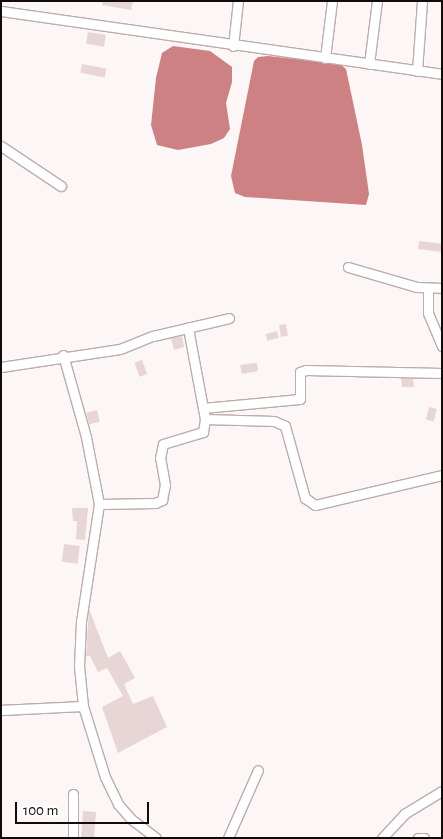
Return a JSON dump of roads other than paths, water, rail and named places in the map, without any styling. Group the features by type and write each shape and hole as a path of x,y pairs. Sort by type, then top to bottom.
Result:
{"street":[{"path":"233,46 238,1"},
{"path":"326,58 332,1"},
{"path":"369,64 376,1"},
{"path":"417,71 422,1"},
{"path":"1,11 233,46 442,74"},
{"path":"1,146 61,186"},
{"path":"348,267 428,289 442,288"},
{"path":"428,289 428,313 442,346"},
{"path":"1,367 63,355 120,349 188,328 229,318"},
{"path":"99,504 155,503 162,500 165,485 160,458 163,444 198,436 203,432 205,418 188,328"},
{"path":"63,355 86,437 99,504 80,628 79,666 83,706 105,777 118,804 131,819 156,838"},
{"path":"203,408 300,399 300,372 306,370 442,372"},
{"path":"205,418 274,421 285,426 306,498 316,505 442,474"},
{"path":"1,710 83,706"},
{"path":"228,838 258,770"},
{"path":"382,838 404,814 442,791"},
{"path":"73,794 73,838"},
{"path":"418,838 424,838"}]}
